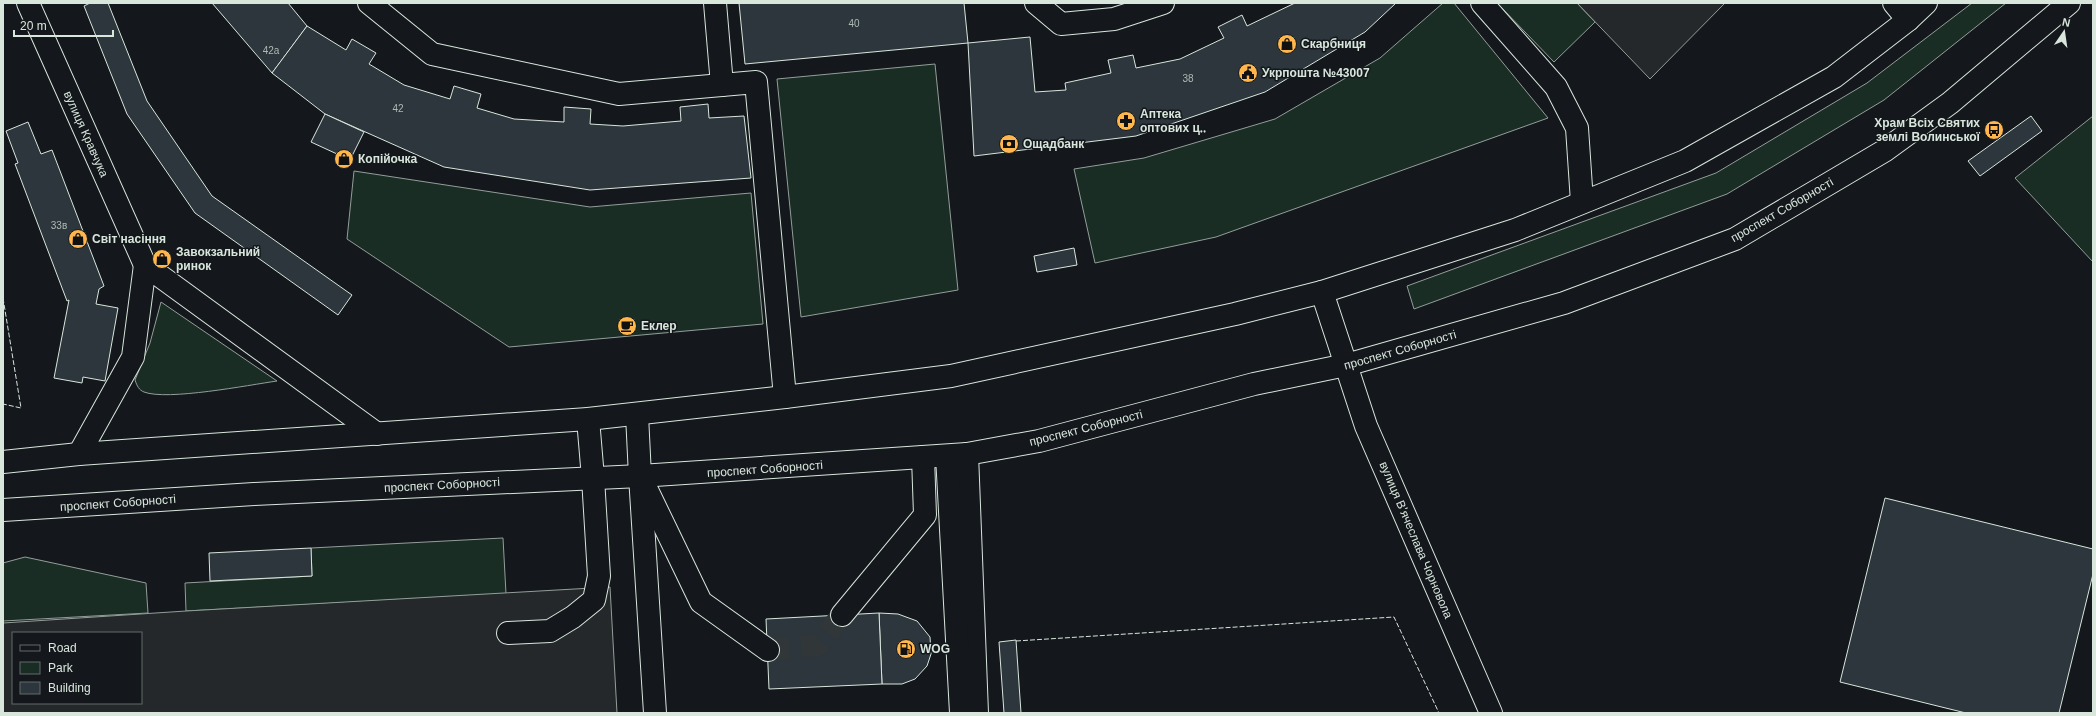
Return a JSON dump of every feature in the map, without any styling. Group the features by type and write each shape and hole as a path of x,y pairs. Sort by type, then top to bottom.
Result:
{"main road":[{"name":"вулиця Кравчука","path":"28,3 145,266"},
{"path":"369,3 432,54 619,94 756,82 785,397"},
{"path":"715,3 722,85"},
{"path":"1036,3 1061,24 1114,19 1163,3"},
{"path":"1482,3 1556,87 1578,128 1582,202"},
{"path":"1894,3 1908,20"},
{"path":"3,461 79,454 588,419 785,397 951,376 1235,314 1322,292 1515,230 1685,161 1834,77 1908,20 1926,3"},
{"name":"проспект Соборності","path":"4,511 254,494 640,476 957,455 1039,441 1254,384 1346,365 1564,303 1735,239 1884,151 1950,103 2069,3"},
{"path":"79,454 133,357 145,266 377,434"},
{"name":"вулиця Вʼячеслава Чорновола","path":"1322,292 1366,426 1491,713"},
{"path":"637,414 654,713"},
{"path":"508,633 550,630 572,617 594,600 600,576 588,419"},
{"path":"957,455 961,713"},
{"path":"957,455 977,713"},
{"path":"842,616 925,515 923,457"},
{"path":"640,476 701,602 768,650"}],"green space":[{"path":"1443,3 1454,3 1548,118 1216,237 1095,263 1074,169 1144,158 1275,119 1380,58"},
{"path":"1497,3 1577,3 1595,22 1554,62"},
{"path":"1972,3 2006,3 1884,100 1727,194 1414,309 1407,286 1716,173 1867,83"},
{"path":"935,64 958,290 801,317 777,79"},
{"path":"2093,116 2093,262 2015,178"},
{"path":"354,171 590,207 751,193 763,324 509,347 347,239"},
{"path":"161,302 277,381 189,394 155,394 142,391 138,388 135,380 150,343"},
{"path":"503,538 506,594 186,611 185,583 312,576 311,548"},
{"path":"25,557 146,583 148,613 3,621 3,563"}],"shaded area":[{"path":"1577,3 1725,3 1650,79"},
{"path":"610,587 617,713 3,713 3,623"}],"building":[{"path":"90,3 108,3 147,101 212,196 352,295 338,315 195,213 127,114 84,6"},
{"path":"212,3 288,3 307,26 272,73"},
{"path":"739,3 964,3 968,43 745,64"},
{"path":"1295,3 1396,3 1365,32 1265,92 1136,136 974,156 968,43 1030,37 1035,92 1066,90 1065,83 1111,73 1108,60 1133,55 1136,68 1180,59 1224,38 1218,27 1242,15 1247,26"},
{"path":"307,26 346,50 352,39 376,53 369,64 404,85 450,99 454,86 481,94 477,108 514,119 564,122 564,107 591,109 590,124 623,126 681,121 680,107 708,104 709,118 744,116 751,178 590,190 444,167 325,114 272,73"},
{"path":"325,114 364,132 350,160 311,142"},
{"path":"2031,116 2042,131 1980,176 1968,161"},
{"path":"28,122 41,154 52,150 104,286 99,289 96,304 118,308 105,381 83,377 82,383 54,378 69,300 67,301 15,164 18,163 6,131"},
{"path":"1074,248 1077,265 1037,272 1034,256"},
{"path":"1885,498 2093,549 2093,574 2059,713 1966,713 1840,682"},
{"path":"311,548 312,576 210,581 209,553"},
{"name":"WOG","path":"879,613 898,614 917,621 930,637 931,654 927,666 915,679 902,684 882,684"},
{"path":"879,613 882,684 769,689 766,619"},
{"path":"1016,640 1021,713 1004,713 999,642"}],"tunnel":[{"path":"768,650 818,645 842,615"}],"fence":[{"path":"3,298 21,408 3,404"},
{"path":"1016,641 1394,617 1439,713"}],"place":[{"name":"Скарбниця","path":"1287,44"},
{"name":"Укрпошта №43007","path":"1248,73"},
{"name":"Аптека оптових ц‥","path":"1126,121"},
{"name":"Храм Всіх Святих землі Волинської","path":"1994,130"},
{"name":"Ощадбанк","path":"1009,144"},
{"name":"Копійочка","path":"344,159"},
{"name":"Світ насіння","path":"78,239"},
{"name":"Завокзальний ринок","path":"162,259"},
{"name":"Еклер","path":"627,326"},
{"name":"WOG","path":"906,649"}]}
